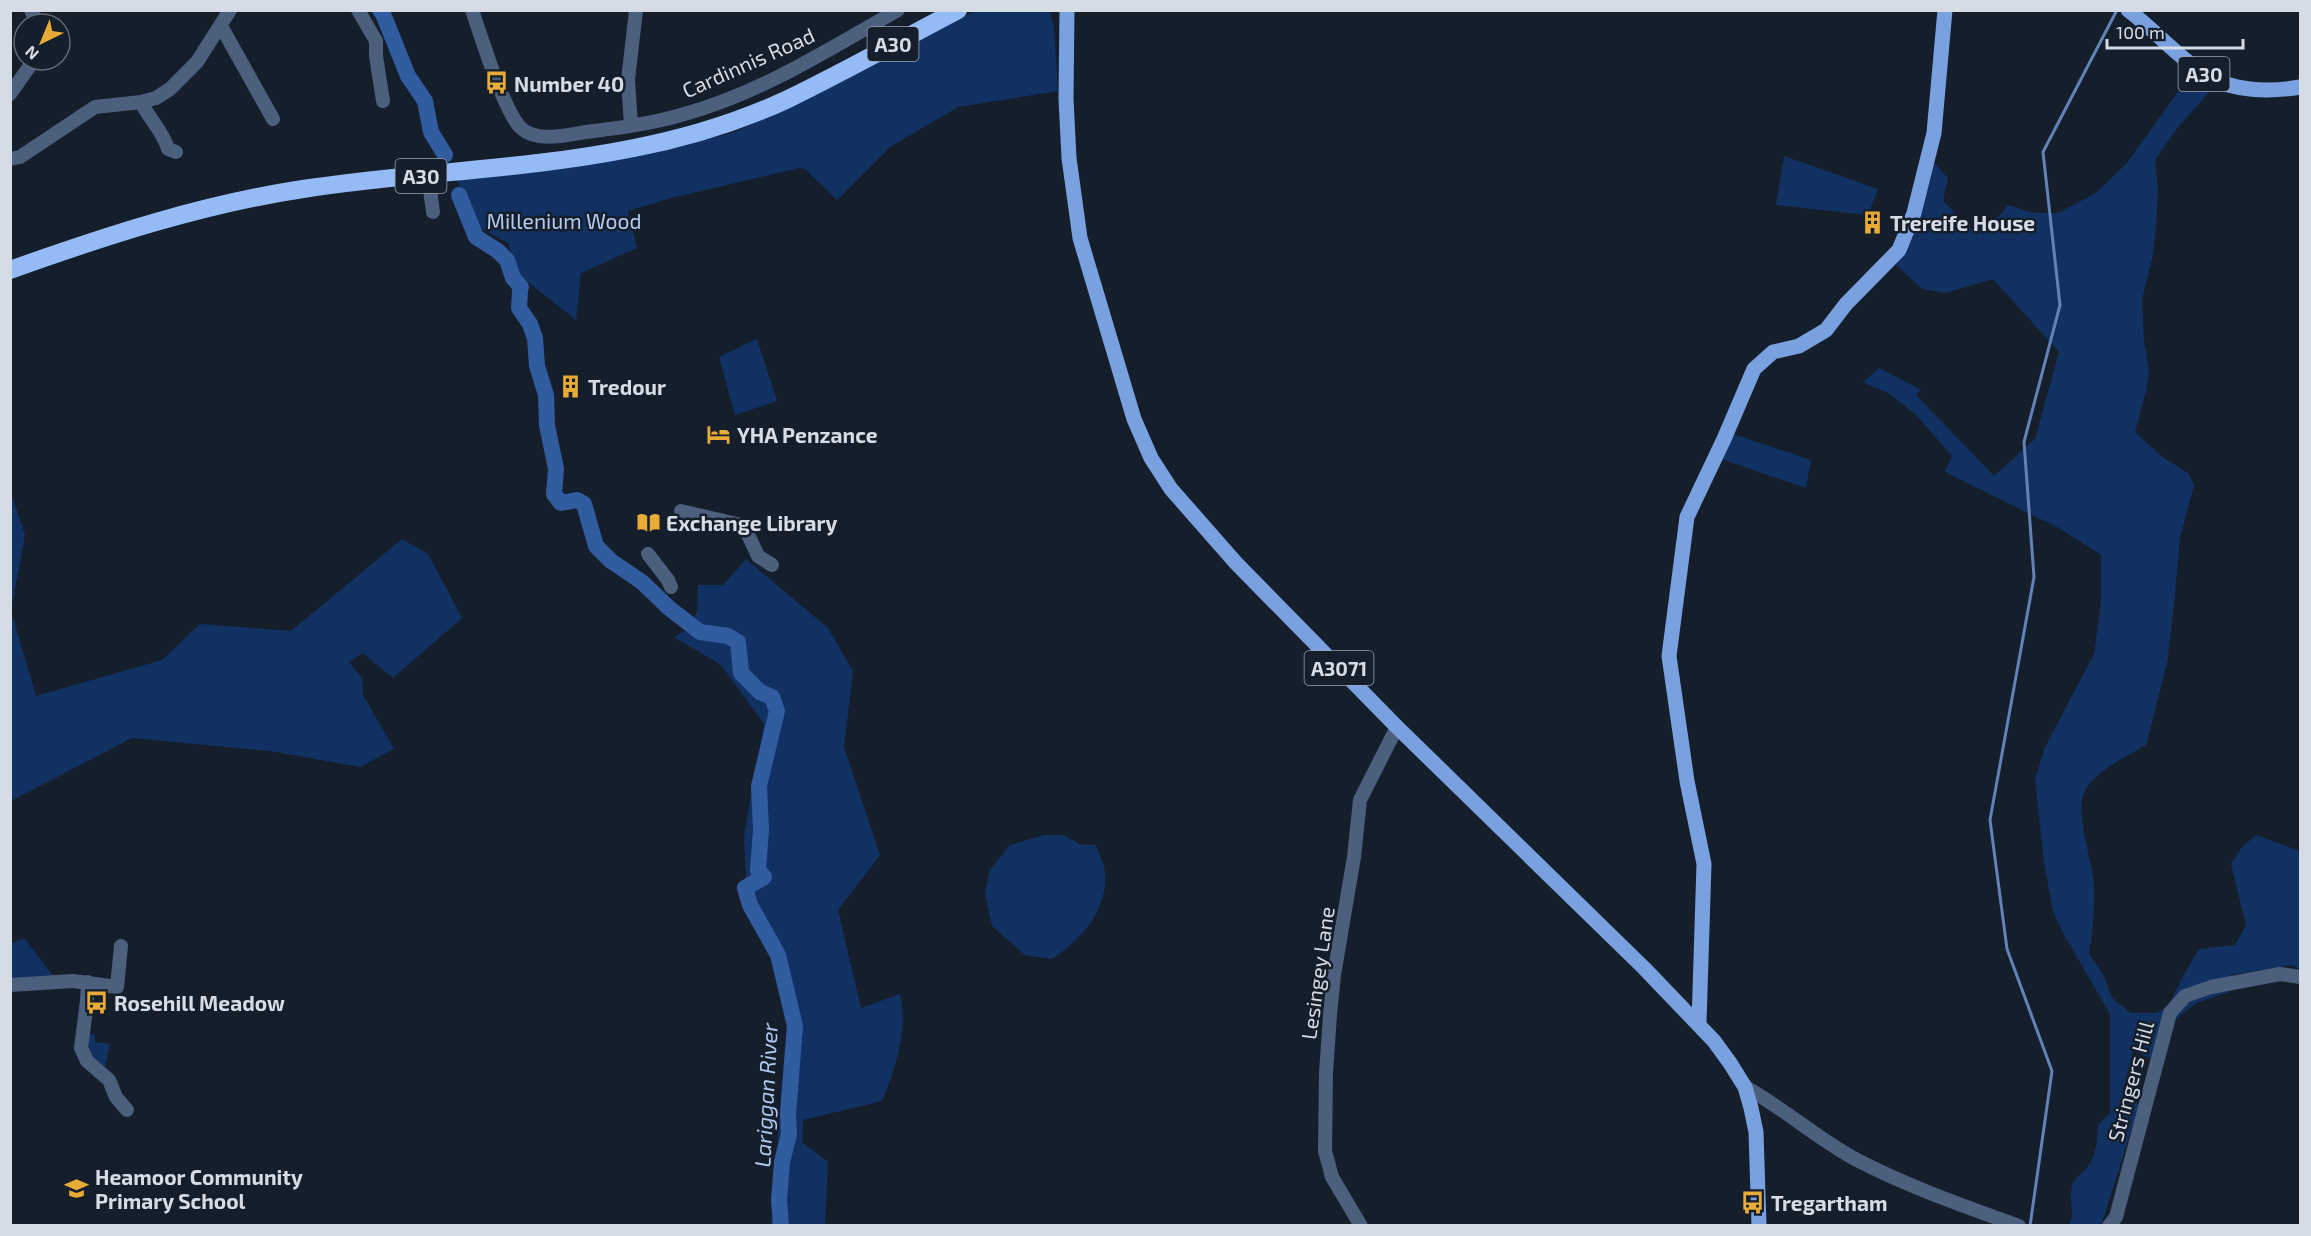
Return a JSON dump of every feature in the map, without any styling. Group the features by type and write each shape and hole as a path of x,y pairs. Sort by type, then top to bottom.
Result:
{"highway":[{"name":"A30","path":"10,270 205,207 302,189 574,158 635,148 717,126 786,100 958,10"}],"main road":[{"name":"A3071","path":"1058,10 1065,28"},
{"name":"A3071","path":"1067,10 1065,28 1069,158 1080,238 1134,419 1151,458 1171,489 1236,563 1397,727 1698,1023 1731,1063 1745,1087 1756,1132 1759,1226"},
{"path":"1698,1023 1704,864 1687,781 1669,656 1687,517 1724,440 1754,369 1773,352 1799,346 1826,330 1846,304 1899,250 1914,213 1934,133 1945,10"},
{"name":"A30","path":"2128,10 2207,76 2232,85 2265,91 2301,87"}],"street":[{"path":"10,159 20,157 95,106 141,102 156,98 170,89 197,62 230,10"},
{"path":"358,10 376,41 383,100"},
{"name":"Cardinnis Road","path":"472,10 508,111 520,128 536,136 564,135 631,126 680,115 725,101 789,72 898,10"},
{"path":"631,126 628,80 636,10"},
{"path":"221,26 267,116"},
{"path":"10,94 26,72"},
{"path":"141,102 165,139 168,149 176,152"},
{"path":"428,175 434,212"},
{"path":"681,512 741,525 745,528 758,556 772,565"},
{"path":"648,554 668,579 671,587"},
{"name":"Lesingey Lane","path":"1360,1226 1332,1177 1324,1151 1329,1025 1334,975 1354,857 1360,800 1397,727"},
{"path":"10,985 88,982 117,987 121,946"},
{"name":"Stringers Hill","path":"2109,1226 2116,1217 2170,1013 2185,996 2211,987 2280,974 2301,977"},
{"path":"88,982 81,1048 87,1061 109,1080 116,1097 127,1110"},
{"path":"1745,1087 1817,1137 1857,1160 1931,1194 2019,1226"}],"green space":[{"name":"Millenium Wood","path":"975,11 1049,11 1054,26 1058,91 958,107 890,147 837,200 805,169 800,168 671,198 628,211 637,248 581,273 576,320 519,275 508,243 477,226 457,180 674,148 735,132"},
{"path":"2192,72 2213,88 2177,128 2155,160 2158,190 2156,229 2152,259 2142,300 2144,340 2149,372 2135,432 2161,456 2188,473 2194,485 2180,538 2167,663 2146,745 2103,771 2088,785 2084,793 2081,813 2094,884 2089,954 2104,976 2112,998 2131,1013 2157,1013 2169,1005 2199,949 2235,945 2246,925 2231,864 2242,847 2256,835 2300,851 2300,969 2292,965 2230,975 2229,992 2196,1003 2176,1019 2164,1064 2133,1051 2123,1090 2139,1105 2102,1223 2069,1225 2072,1217 2073,1183 2091,1161 2096,1146 2098,1125 2110,1113 2110,1014 2064,935 2053,911 2044,862 2035,779 2045,747 2094,654 2101,602 2101,555 2059,528 1945,472 1952,456 1916,415 1890,394 1863,382 1879,368 1921,390 1916,395 1994,476 2035,439 2059,352 1993,279 1945,293 1922,289 1892,261 1933,162 1948,178 1943,201 1974,232 1999,216 2008,205 2033,213 2058,213 2096,193 2127,163"},
{"path":"1784,156 1878,189 1868,215 1776,205"},
{"path":"757,339 777,401 735,415 719,357"},
{"path":"1733,434 1811,460 1806,488 1718,458"},
{"path":"10,490 25,535 11,611 36,696 162,660 200,624 291,631 402,539 428,554 462,618 393,678 363,653 349,662 362,678 363,695 394,749 360,767 270,751 132,738 11,801"},
{"path":"746,559 828,628 853,671 844,747 880,855 838,910 861,1008 900,994 902,1007 902,1034 892,1076 882,1101 803,1120 802,1142 828,1162 825,1225 771,1225 787,1019 773,958 748,915 744,836 764,724 721,665 674,637 690,628 697,611 698,585 723,585"},
{"path":"1044,835 1063,835 1082,845 1096,845 1105,872 1102,899 1091,922 1083,933 1052,959 1025,955 992,926 985,893 990,870 1010,845"},
{"path":"24,938 53,976 11,979 10,944"},
{"path":"90,1034 95,1035 95,1042 110,1044 104,1071 89,1050"}],"waterway":[{"name":"Lariggan River","path":"380,10 408,76 425,101 431,132 445,155"},
{"path":"2030,1226 2052,1071 2007,949 1990,820 2034,577 2024,442 2060,305 2043,152 2117,10"},
{"name":"Lariggan River","path":"459,195 476,237 498,251 507,260 513,278 521,287"},
{"name":"Lariggan River","path":"520,291 519,308 530,324 535,338 537,366 546,395 547,425 556,469 554,494 561,503 577,500 584,504 596,546 611,561 642,582 669,608 700,632 728,636 738,642 741,673 760,692 772,697 777,711 759,786 761,830 758,870 764,877 745,888 750,905 778,955 795,1026 788,1114 789,1134 782,1162 779,1200 781,1226"}],"place":[{"name":"Number 40","path":"496,83"},
{"name":"Trereife House","path":"1872,222"},
{"name":"Tredour","path":"570,386"},
{"name":"YHA Penzance","path":"719,434"},
{"name":"Exchange Library","path":"648,522"},
{"name":"Rosehill Meadow","path":"96,1002"},
{"name":"Heamoor Community Primary School","path":"77,1188"},
{"name":"Tregartham","path":"1753,1202"}]}
